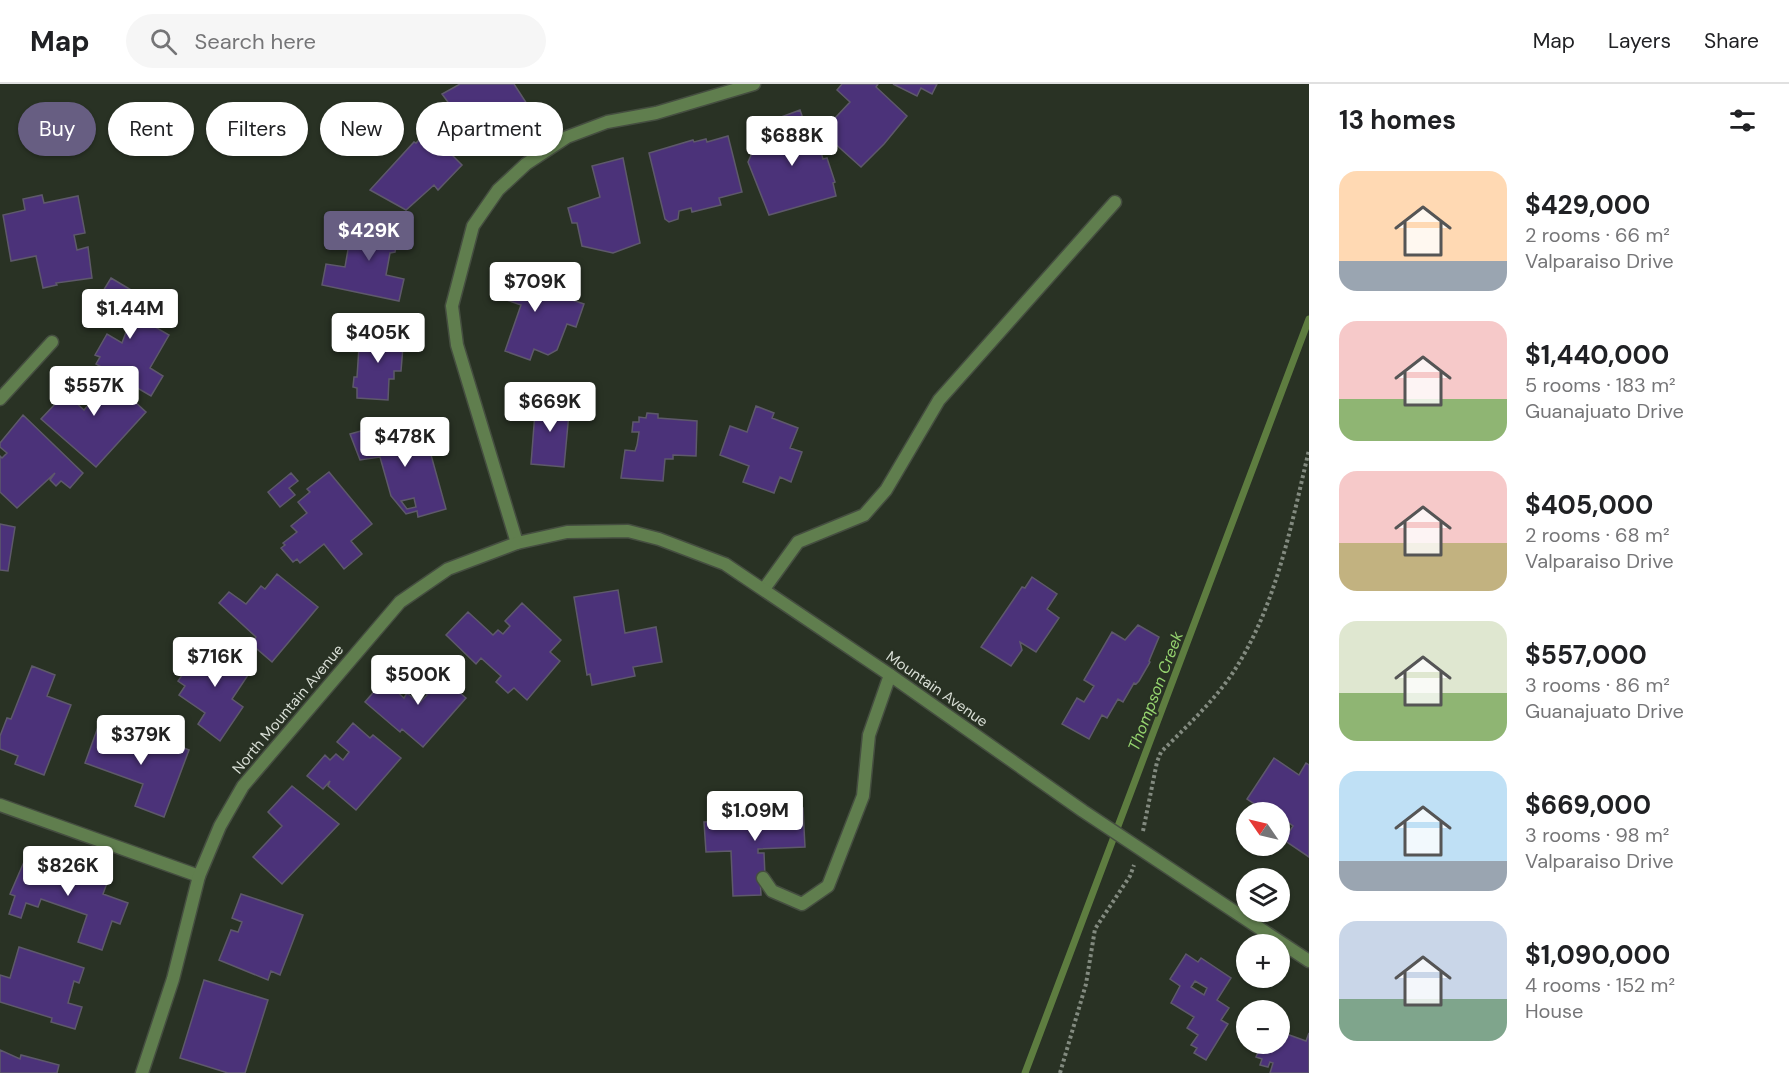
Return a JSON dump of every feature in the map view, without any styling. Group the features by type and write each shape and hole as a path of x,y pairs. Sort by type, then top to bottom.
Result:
{"street":[{"path":"517,543 457,345 452,306 473,226 505,183 526,164 567,137 607,122 656,113 754,84"},
{"path":"764,589 798,542 864,514 886,490 939,400 1115,202"},
{"path":"0,399 52,342"},
{"name":"Mountain Avenue","path":"517,543 567,532 628,531 690,549 725,564 890,675 1099,821 1309,961"},
{"name":"North Mountain Avenue","path":"142,1073 173,979 199,876 220,826 243,786 274,746 400,602 448,569 517,543"},
{"path":"763,878 772,891 802,904 828,886 863,796 869,735 890,675"},
{"path":"0,805 199,876"}],"path":[{"path":"1143,828 1161,752 1232,674 1262,621 1273,590 1309,450"},
{"path":"1060,1073 1086,984 1095,929 1132,871"}],"building":[{"path":"460,84 514,84 526,102 448,102 442,94"},
{"path":"842,84 878,84 876,87 907,116 861,167 822,132 850,102 837,90"},
{"path":"893,84 937,84 932,94 921,88 917,96"},
{"path":"800,110 807,130 812,129 823,159 827,158 835,182 833,183 836,196 769,215 748,162 752,153 761,149 768,153 767,150 774,148 765,123"},
{"path":"728,136 742,192 719,198 721,205 692,212 691,208 679,211 678,219 669,222 665,219 649,153 693,140 694,142 706,139 707,142"},
{"path":"414,142 416,143 416,156 453,156 462,165 438,190 434,185 406,210 370,190 401,156 404,156"},
{"path":"623,158 640,243 613,253 582,246 577,223 572,223 568,208 600,197 592,166"},
{"path":"42,195 44,203 78,196 85,233 74,235 77,250 88,247 92,278 56,283 57,285 43,288 36,256 11,261 3,215 25,210 23,199"},
{"path":"364,216 398,223 400,227 395,252 390,253 386,275 404,279 399,301 322,285 326,264 345,267 350,238 359,240 360,219 363,220"},
{"path":"503,264 538,277 535,287 584,304 576,327 567,324 557,350 548,355 534,349 530,360 505,351 521,305 492,295"},
{"path":"111,278 148,300 138,317 169,335 150,368 163,376 151,396 96,364 100,357 95,355 107,334 122,343 129,324 94,306"},
{"path":"360,332 404,334 401,371 394,371 394,379 389,379 388,400 357,398 357,388 353,387 354,377 357,377"},
{"path":"88,369 112,388 115,385 121,389 146,412 96,467 41,419","holes":["79,395 89,404 84,410 74,401"]},
{"path":"536,399 570,402 564,467 531,464"},
{"path":"756,406 774,413 772,418 798,428 790,448 802,452 791,482 780,477 774,493 743,482 749,466 720,455 730,426 747,432"},
{"path":"647,413 658,414 658,418 697,421 696,456 673,455 673,459 665,459 663,481 621,478 625,450 635,451 637,445 639,432 632,432 633,422 639,422 639,417 646,418"},
{"path":"23,415 83,473 70,488 61,481 56,486 50,480 55,473 17,508 0,492 0,456 2,458 7,453 0,447 0,443"},
{"path":"379,426 383,438 423,426 446,509 418,517 417,511 406,514 391,496 380,457 360,460 350,434","holes":["414,498 416,507 407,509 401,501"]},
{"path":"329,472 372,524 351,541 362,554 344,569 324,544 300,563 297,559 293,562 281,548 285,545 283,543 297,532 291,526 307,513 298,502 310,492 307,489"},
{"path":"291,473 298,481 289,488 295,495 280,507 268,492"},
{"path":"0,524 15,527 8,571 0,570"},
{"path":"277,574 318,607 272,662 251,644 256,637 219,603 229,592 246,604 261,586 265,589"},
{"path":"1032,577 1057,594 1047,609 1059,618 1036,652 1020,642 1022,650 1011,666 981,647 1022,587 1025,588"},
{"path":"618,590 625,633 656,627 662,662 633,667 635,676 592,685 590,674 587,675 574,597"},
{"path":"522,603 561,640 550,652 560,661 527,700 514,688 508,693 496,682 501,676 481,658 476,664 446,635 468,612 493,635 498,630 503,634 510,626 505,621"},
{"path":"1138,625 1159,637 1150,662 1123,702 1118,699 1107,718 1102,715 1089,739 1062,724 1077,698 1084,702 1094,686 1084,680 1112,632 1125,640"},
{"path":"220,639 241,654 234,664 250,672 232,699 243,707 220,741 198,724 205,713 179,695 185,686 178,681 191,662 195,665 207,648 212,651"},
{"path":"428,665 466,698 423,747 402,729 400,732 365,702 384,680 404,698 407,693 419,703 427,695 413,683"},
{"path":"32,666 55,675 47,696 71,705 44,775 15,764 18,756 0,749 0,736 7,718 11,719"},
{"path":"353,723 370,738 373,735 401,758 356,810 328,786 330,781 323,789 307,776 325,755 330,760 336,754 343,760 349,752 337,742"},
{"path":"98,727 149,745 152,736 189,750 164,817 135,806 143,784 85,763"},
{"path":"1274,758 1299,775 1306,763 1309,765 1309,857 1290,844 1290,831 1293,826 1290,824 1290,802 1252,802 1247,799"},
{"path":"292,786 339,824 282,884 253,857 282,826 268,812"},
{"path":"774,804 774,809 803,808 805,847 758,849 758,853 764,853 765,876 760,876 761,895 733,896 731,851 706,852 704,822 746,820 745,806"},
{"path":"27,855 107,883 103,894 128,903 120,924 112,921 102,950 78,942 87,915 41,899 38,907 26,903 21,918 9,914 15,896 10,894"},
{"path":"241,894 303,915 280,975 271,971 268,980 219,960 231,930 238,932 242,922 232,918"},
{"path":"19,947 84,968 79,983 74,981 68,1003 82,1007 75,1029 51,1022 52,1018 0,1002 0,975 10,978"},
{"path":"1186,954 1198,962 1201,958 1231,978 1217,1000 1229,1008 1221,1020 1228,1024 1206,1060 1194,1053 1197,1048 1191,1045 1198,1035 1187,1028 1194,1017 1171,1003 1180,986 1170,979","holes":["1195,981 1207,988 1204,995 1191,987"]},
{"path":"204,980 268,1000 245,1073 228,1073 180,1058"},
{"path":"1309,1033 1309,1073 1270,1073 1273,1063 1270,1062 1268,1067 1260,1065 1262,1059 1256,1057 1257,1054 1290,1054 1290,1035 1306,1041"},
{"path":"0,1050 20,1059 21,1055 59,1065 57,1073 0,1073"}],"waterway":[{"name":"Thompson Creek","path":"1025,1073 1309,319"}]}
